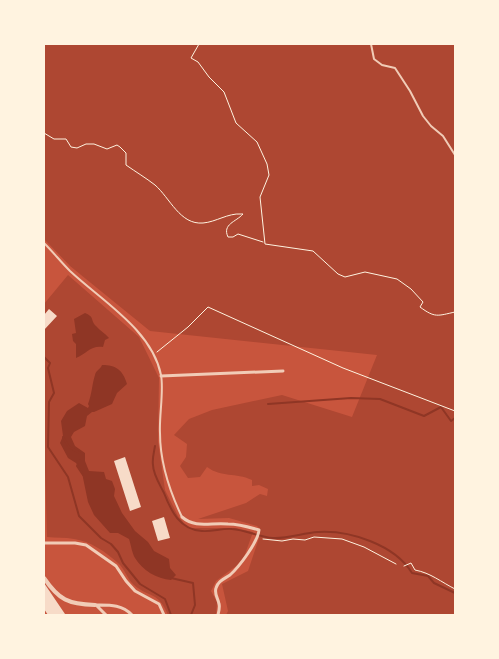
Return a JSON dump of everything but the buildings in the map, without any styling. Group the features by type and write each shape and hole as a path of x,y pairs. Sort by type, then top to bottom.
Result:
{"street":[{"path":"161,376 283,371"},
{"path":"182,517 183,524"},
{"path":"182,517 196,525 226,523 259,530 257,538 238,566 220,582 216,589 219,602 218,615"},
{"path":"44,543 86,545 116,566 126,582 135,591 159,604 164,615"},
{"path":"44,578 54,592 62,598 77,603 114,605 128,611 132,615"},
{"path":"95,605 106,615"}],"lane":[{"path":"371,44 374,59 382,65 395,68 423,116 443,136 455,155"},
{"path":"44,243 68,269 141,334 154,354 161,376 160,433 162,459 168,488 182,517"}],"path":[{"path":"199,44 191,58 198,62 209,78 224,92 236,124 257,142 267,164 269,175 260,197 263,242"},
{"path":"44,133 54,139 66,139 71,147 77,148 86,144 107,148 120,147 126,153 126,165 156,186 178,213 190,220 203,223 232,214 243,214 227,227 228,237 238,234 263,242 264,244 313,251 338,274 345,277 365,272 397,278 417,295 423,302 420,307 431,315 455,312"},
{"path":"154,354 188,327 208,307 343,368 455,410"},
{"path":"257,538 282,541 293,539 305,540 314,537 342,540 364,547 396,564"},
{"path":"404,566 411,563 415,570 430,573 435,579 455,589"}],"shaded area":[{"path":"44,44 455,44 455,615 226,615 228,611 222,584 248,571 260,535 260,529 257,526 229,518 198,519 246,503 260,494 267,496 268,489 259,485 252,486 252,480 218,473 207,467 200,477 188,478 180,466 186,457 187,444 174,435 189,419 212,410 282,395 352,417 377,355 150,331 70,266 44,239"},
{"path":"68,275 139,337 159,378 158,441 165,490 178,516 188,528 236,528 253,532 244,557 236,566 216,581 211,591 217,602 216,615 168,615 161,602 134,585 120,565 103,551 80,540 47,537 44,435 44,304"},
{"path":"85,313 91,317 94,324 109,338 105,340 103,347 92,349 76,358 76,344 73,341 72,334 76,333 74,319"},
{"path":"102,365 118,369 127,384 117,393 112,404 87,416 85,426 74,432 71,437 75,446 85,453 85,461 89,471 104,472 106,479 112,481 115,489 114,496 122,513 135,531 148,542 154,551 169,559 170,568 176,575 171,580 155,576 146,570 135,558 129,539 118,533 110,533 94,515 88,502 82,473 76,463 68,458 60,443 63,436 61,421 67,411 79,403 88,408 93,382 96,373"}],"waterway":[{"path":"44,357 50,363 48,368 54,393 49,402 48,447 68,477 79,516 101,538 111,544 140,584 165,599 171,615"},
{"path":"268,404 351,398 380,399 424,416 441,407 451,421 455,418"},
{"path":"63,437 69,447 80,453 80,459"},
{"path":"155,446 153,456 155,476 173,513 182,523 194,530 228,529 273,538 318,532 331,532 357,537 383,547 395,554 412,573 428,576 434,583 455,593"},
{"path":"78,464 77,466 83,475"},
{"path":"171,578 193,583 195,605 191,615"}]}
